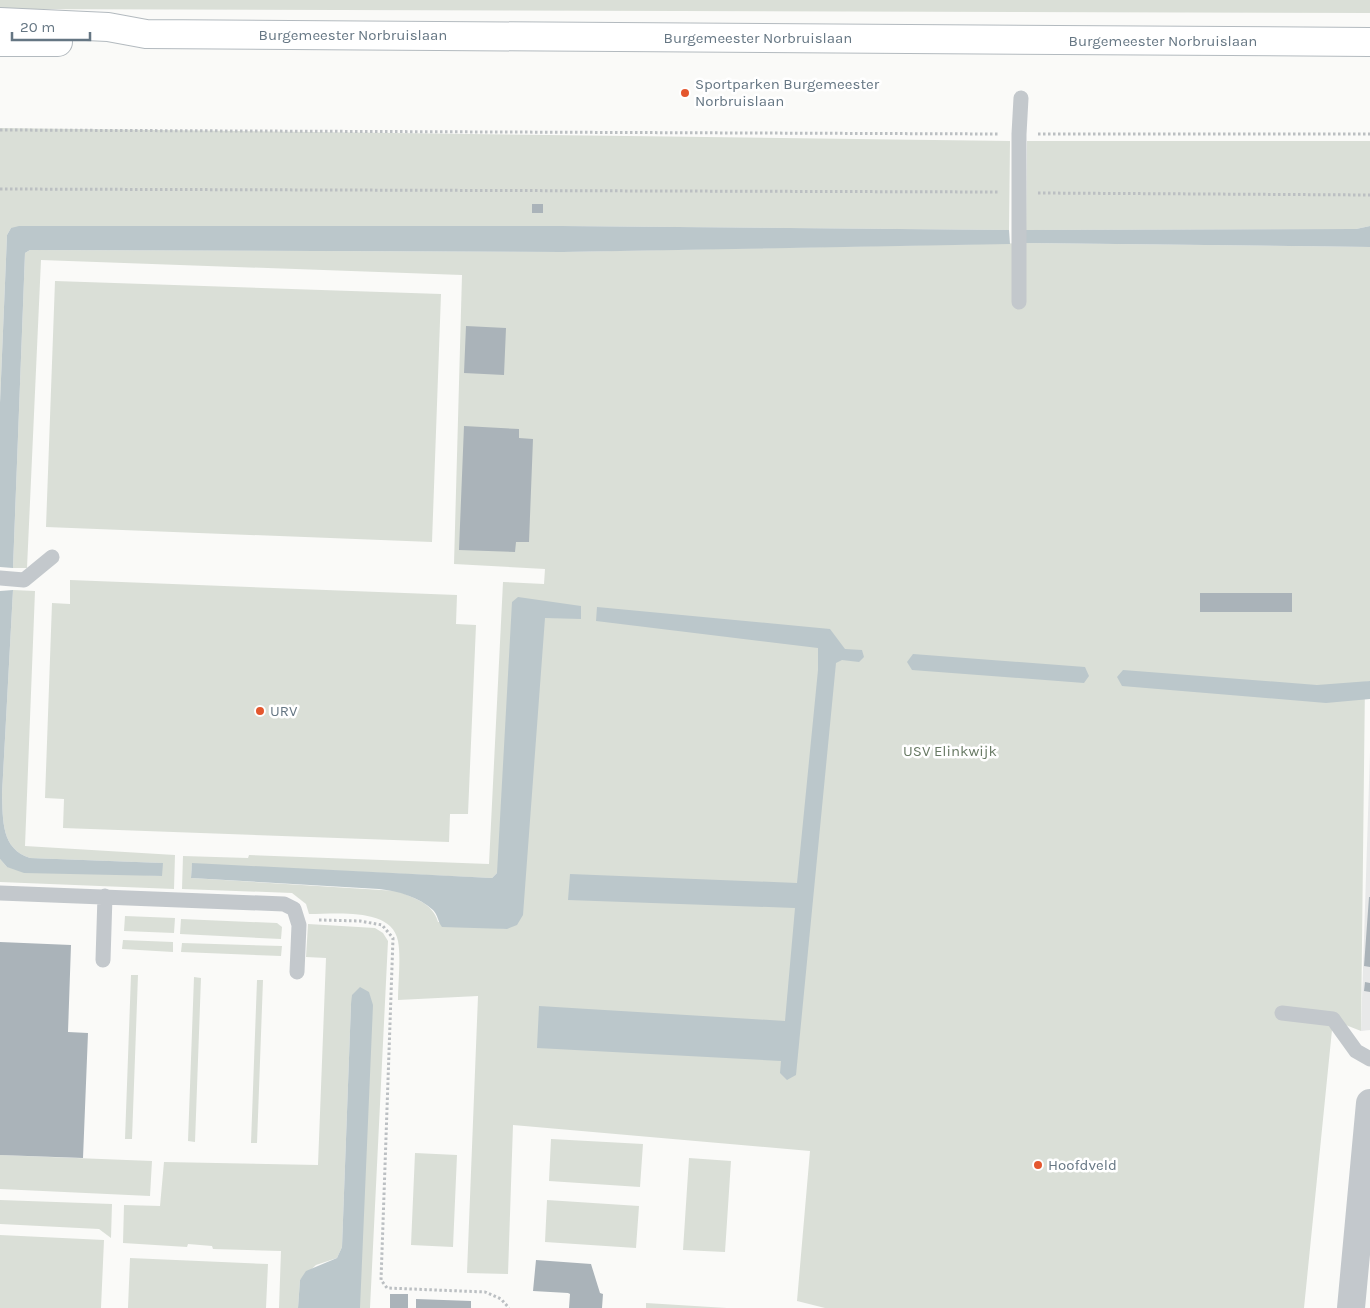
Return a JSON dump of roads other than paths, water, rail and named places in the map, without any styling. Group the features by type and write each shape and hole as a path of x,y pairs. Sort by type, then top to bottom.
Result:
{"main road":[{"name":"Burgemeester Norbruislaan","path":"0,22 108,27 146,34 1370,42"},
{"name":"Burgemeester Norbruislaan","path":"0,42 106,42 146,34"}],"street":[{"path":"1351,1308 1368,1145 1370,1103"}],"lane":[{"path":"1019,302 1019,134 1021,98"},
{"path":"0,578 24,580 52,556"},
{"path":"0,893 284,904 294,909 298,924 296,972"},
{"path":"103,960 105,896"},
{"path":"1282,1012 1333,1019 1356,1052 1370,1059"}],"place":[{"name":"Sportparken Burgemeester Norbruislaan","path":"685,93"},
{"name":"URV","path":"260,711"},
{"name":"Hoofdveld","path":"1038,1165"}],"park label":[{"name":"USV Elinkwijk","path":"950,751"}]}
